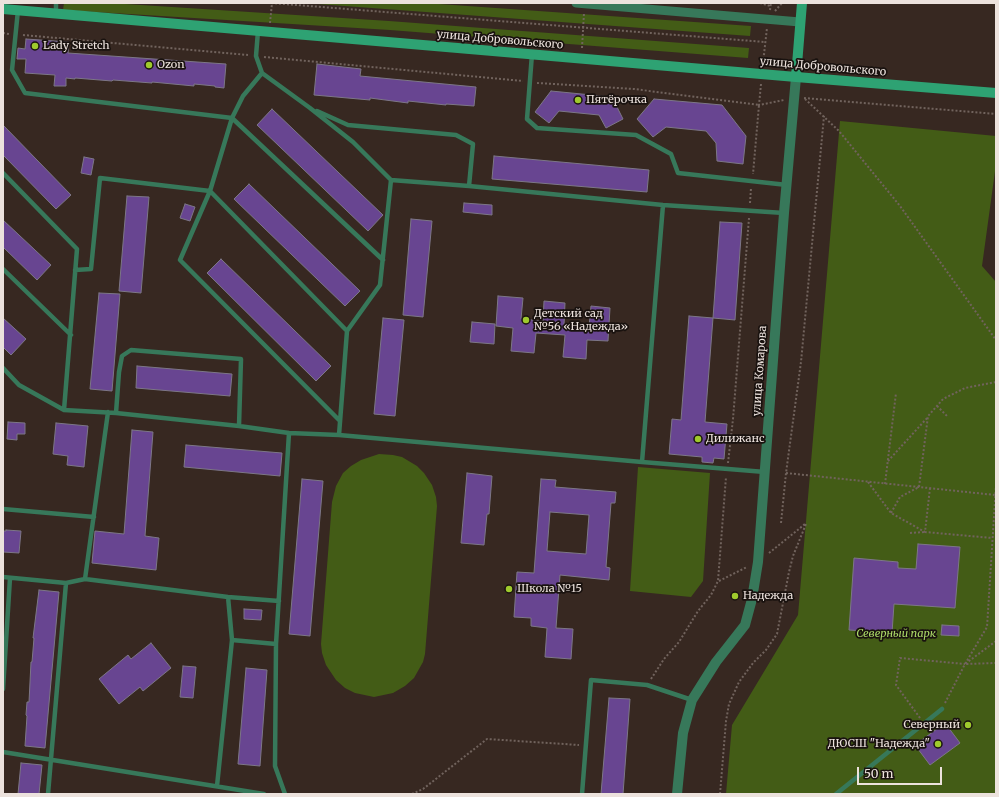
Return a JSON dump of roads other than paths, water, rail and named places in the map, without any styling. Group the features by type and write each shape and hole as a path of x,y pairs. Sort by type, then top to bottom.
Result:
{"main road":[{"name":"улица Комарова","path":"796,77 802,3"},
{"name":"улица Добровольского","path":"3,9 18,10 56,8 258,31 996,93"}],"street":[{"path":"581,3 800,22"},
{"name":"улица Комарова","path":"677,794 683,732 692,700 716,662 745,625 752,599 758,562 784,212 799,98 796,77"}],"lane":[{"path":"18,10 12,70 25,93 232,118 383,260"},
{"path":"258,31 256,56 262,73 353,142 391,180 663,205 784,212"},
{"path":"532,54 527,119 537,128 636,135 671,154 678,173 787,185"},
{"path":"262,73 243,96 232,118 210,191 180,260 340,422"},
{"path":"310,108 348,125 456,135 472,144 469,186"},
{"path":"3,173 77,249 64,410"},
{"path":"75,270 91,269 100,178 210,191 347,331"},
{"path":"338,435 347,331 380,285 391,180"},
{"path":"642,462 663,205"},
{"path":"3,269 71,335"},
{"path":"116,413 119,372 122,356 131,350 241,359 239,426"},
{"path":"3,368 20,385 64,410 108,412 290,433 338,435 765,472"},
{"path":"85,579 108,412"},
{"path":"285,794 276,766 276,644 290,433"},
{"path":"3,509 94,517"},
{"path":"3,577 66,583 85,579 228,597 279,601"},
{"path":"3,689 10,578"},
{"path":"48,794 66,583"},
{"path":"217,786 232,640 228,597"},
{"path":"232,640 276,644"},
{"path":"582,794 591,680 647,685 692,700"},
{"path":"836,794 942,709"},
{"path":"3,752 264,794"}],"place":[{"name":"Lady Stretch","path":"35,46"},
{"name":"Ozon","path":"149,65"},
{"name":"Пятёрочка","path":"578,100"},
{"name":"Детский сад №56 «Надежда»","path":"526,320"},
{"name":"Дилижанс","path":"698,439"},
{"name":"Школа №15","path":"509,589"},
{"name":"Надежда","path":"735,596"},
{"name":"Северный","path":"968,725"},
{"name":"ДЮСШ \"Надежда\"","path":"938,744"}],"park label":[{"name":"Северный парк","path":"896,634"}]}
